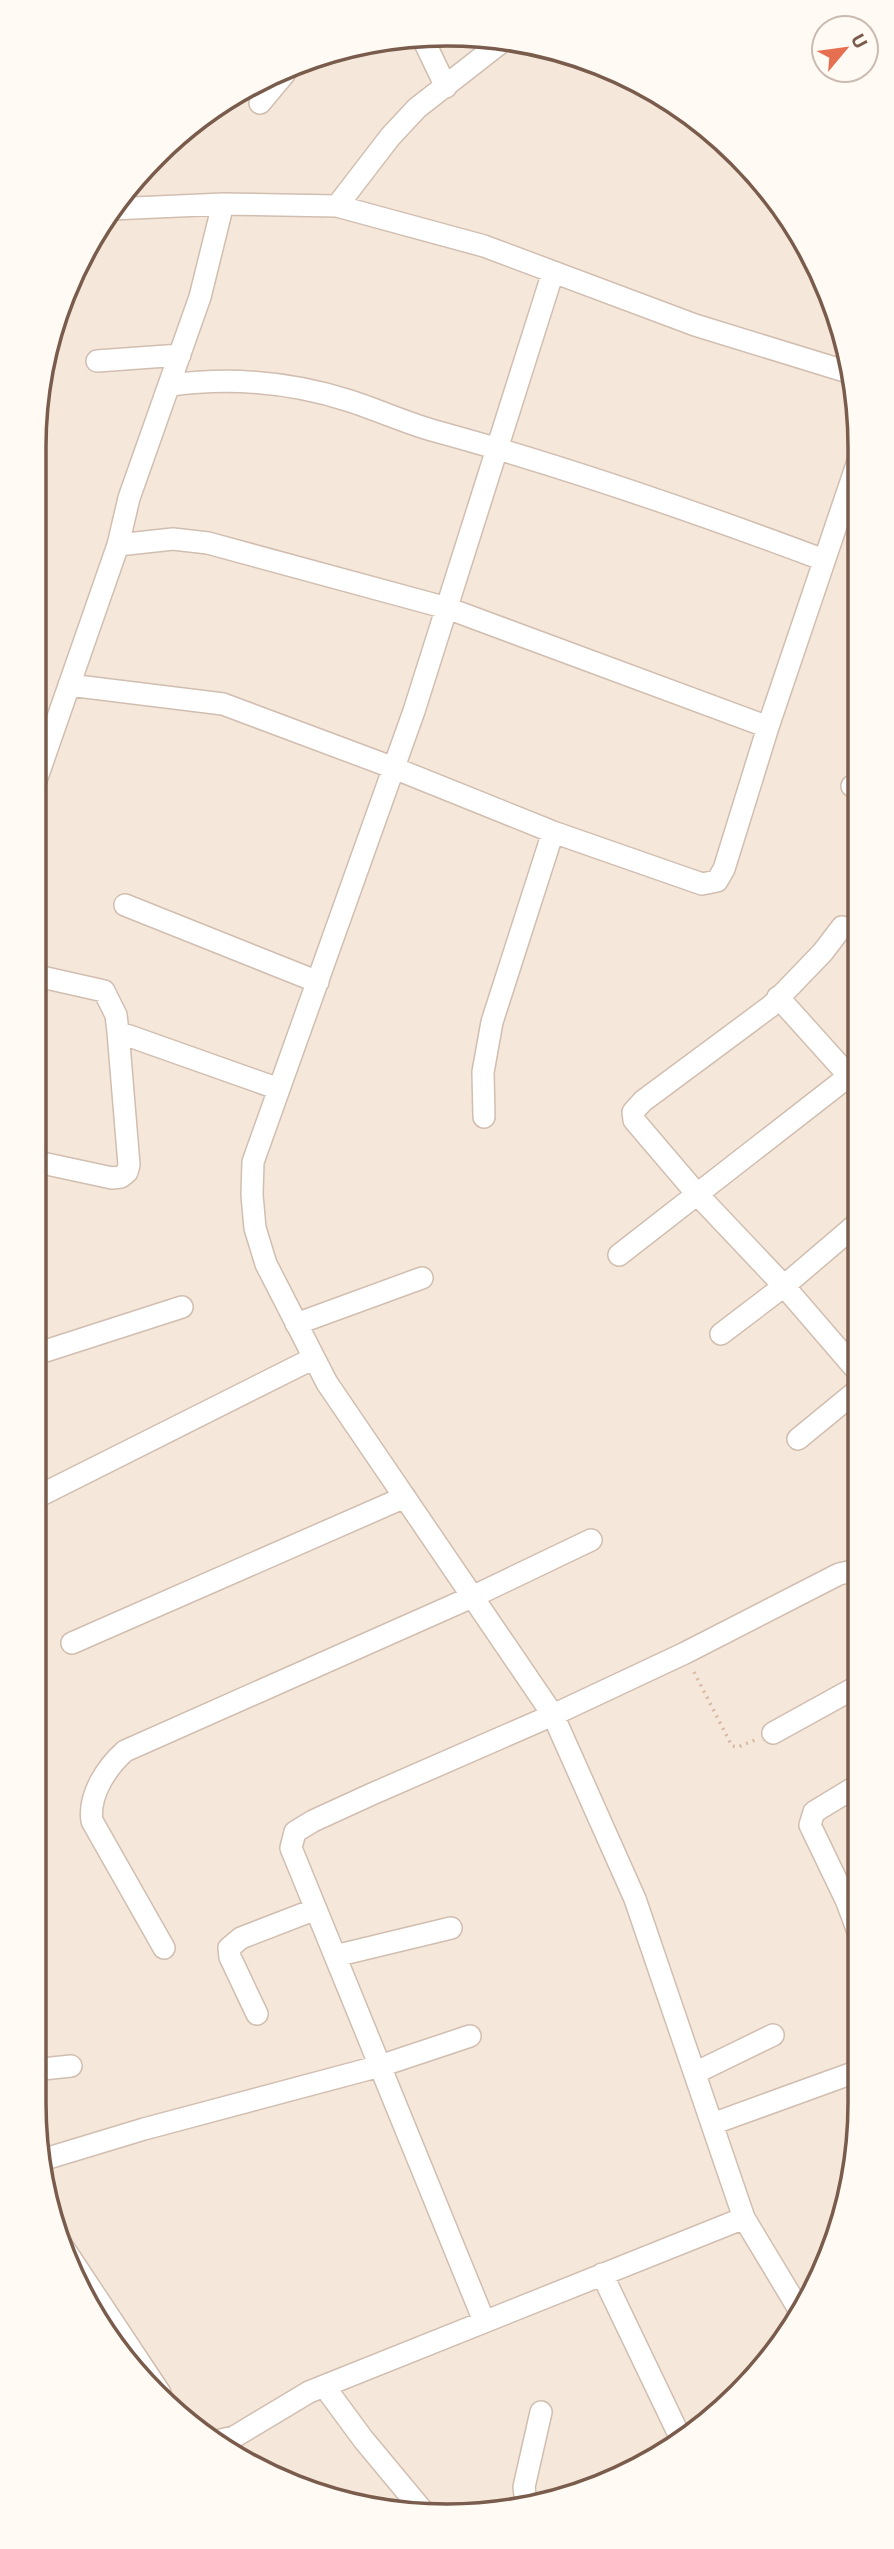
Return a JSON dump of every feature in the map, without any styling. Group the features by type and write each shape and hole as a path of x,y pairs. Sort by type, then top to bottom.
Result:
{"street":[{"path":"426,46 446,87"},
{"path":"337,206 390,136 417,108 494,48"},
{"path":"260,103 276,84"},
{"path":"46,751 118,545 129,498 200,297 223,204"},
{"path":"124,208 223,204 337,206 484,246 695,325 841,370"},
{"path":"553,272 499,448 394,768 253,1162 255,1228 266,1264 327,1383 553,1716 635,1899 744,2218 795,2303"},
{"path":"97,361 180,355"},
{"path":"171,385 208,380 285,385 351,401 431,430 499,448 699,514 824,560"},
{"path":"69,685 223,704 394,768 553,832 702,884 717,881 724,869 768,727 848,490"},
{"path":"118,545 173,539 208,543 447,608 768,727"},
{"path":"484,1117 483,1072 492,1022 553,832"},
{"path":"125,905 318,982"},
{"path":"842,928 823,952 771,1006 643,1101 633,1112 634,1119 697,1194 848,1360"},
{"path":"46,978 104,991 116,1015 129,1165 127,1172 121,1177 111,1178 46,1164"},
{"path":"778,998 848,1075"},
{"path":"118,1032 279,1089"},
{"path":"619,1255 697,1194 848,1086"},
{"path":"721,1334 848,1231"},
{"path":"296,1324 422,1278"},
{"path":"46,1351 182,1307"},
{"path":"46,1492 314,1358"},
{"path":"798,1439 848,1399"},
{"path":"72,1643 405,1497"},
{"path":"164,1948 92,1821 91,1812 96,1795 112,1762 125,1751 472,1597 591,1540"},
{"path":"484,2321 291,1848 295,1832 372,1794 553,1716 685,1653 839,1574 848,1572"},
{"path":"773,1732 848,1691"},
{"path":"848,1791 814,1812 811,1820 811,1830 848,1898"},
{"path":"257,2014 230,1957 229,1948 241,1938 316,1909"},
{"path":"335,1956 451,1928"},
{"path":"695,2073 773,2035"},
{"path":"50,2158 144,2129 380,2066 470,2036"},
{"path":"46,2069 71,2066"},
{"path":"712,2124 848,2075"},
{"path":"230,2440 309,2392 744,2218"},
{"path":"602,2274 677,2431"},
{"path":"95,2295 132,2351"},
{"path":"324,2386 363,2440 416,2502"},
{"path":"525,2496 524,2487 541,2412"}],"path":[{"path":"685,1653 733,1746 738,1748 773,1732"}],"shaded area":[{"path":"473,46 551,59 601,76 648,99 712,145 749,182 795,246 818,293 835,343 845,395 848,421 848,2128 835,2206 818,2256 781,2325 749,2367 691,2421 625,2462 551,2490 473,2503 421,2503 343,2490 293,2473 224,2436 163,2386 113,2325 76,2256 59,2206 46,2128 46,421 59,343 87,269 128,203 182,145 246,99 318,67 395,49"}]}
